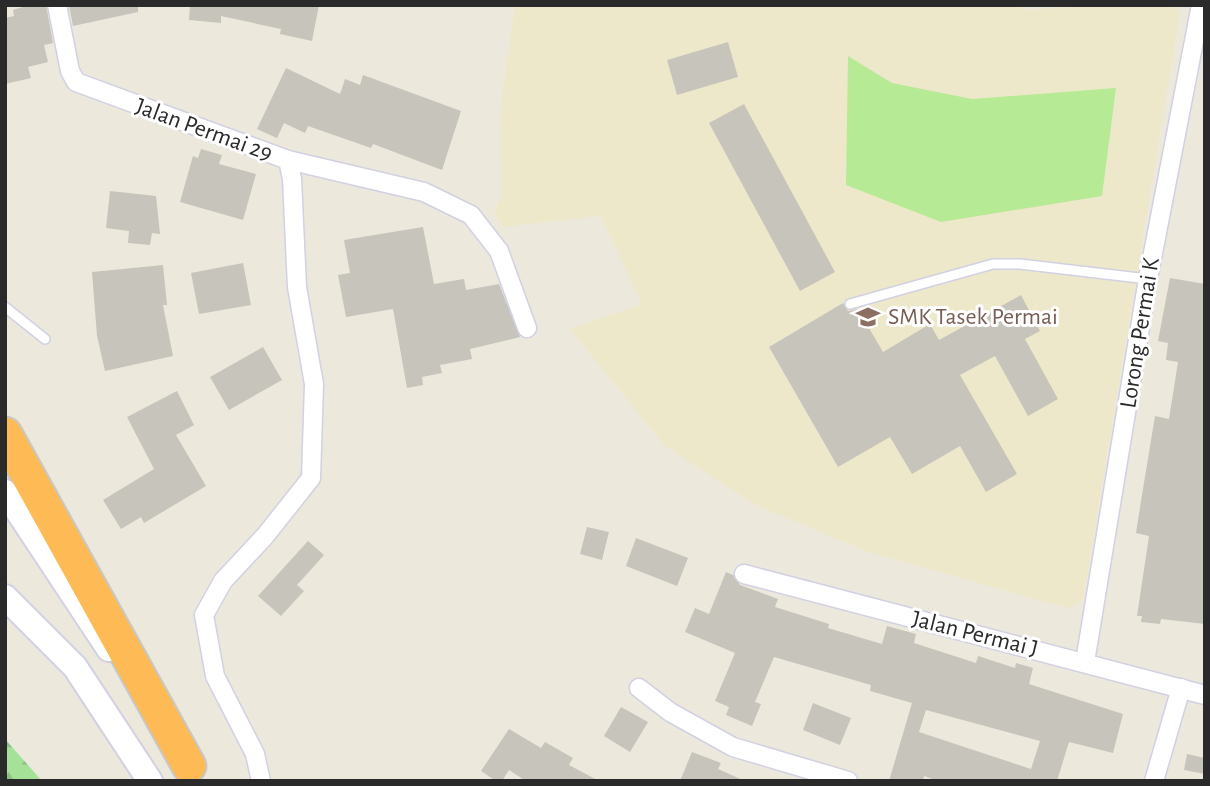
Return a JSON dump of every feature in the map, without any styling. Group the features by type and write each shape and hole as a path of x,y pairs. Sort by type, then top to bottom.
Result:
{"highway":[{"path":"5,434 193,774"}],"street":[{"name":"Jalan Permai 29","path":"57,5 70,71 76,82 288,160 292,179 297,287 314,384 311,478 265,536 223,581 204,615 215,676 254,754 261,781"},
{"name":"Lorong Permai K","path":"1085,662 1148,279 1200,5"},
{"path":"288,160 424,192 471,215 499,251 527,328"},
{"path":"5,492 193,774"},
{"name":"Jalan Permai J","path":"744,574 1205,695"},
{"path":"5,597 75,667 150,781"},
{"path":"639,688 670,712 733,747 848,781"},
{"path":"1154,781 1181,688"}],"lane":[{"path":"850,304 993,264 1085,270 1148,279"},
{"path":"5,307 45,339"}],"shaded area":[{"name":"SMK Tasek Permai","path":"515,5 1021,5 1026,10 1094,5 1173,5 1180,13 1083,599 1068,608 868,552 754,504 665,446 570,329 642,304 601,216 503,227 494,213 501,197 500,112"}],"green space":[{"path":"848,56 892,83 972,99 1116,88 1102,196 941,222 846,185"},
{"path":"5,739 42,781 5,781"}],"building":[{"path":"29,5 46,5 53,43 44,45 48,62 28,67 31,78 5,84 5,18 14,16 13,10"},
{"path":"69,5 138,5 138,12 73,26"},
{"path":"190,5 319,5 312,41 280,34 281,29 221,16 221,23 189,20"},
{"path":"728,42 738,77 677,95 667,60"},
{"path":"286,68 340,94 345,79 360,85 363,75 461,111 442,170 373,144 371,148 308,126 305,133 284,123 277,138 257,129"},
{"path":"744,104 835,272 800,291 709,123"},
{"path":"201,149 222,155 219,164 256,174 243,220 180,202 193,156 198,158"},
{"path":"110,191 156,196 160,234 152,233 150,245 128,243 129,231 106,228"},
{"path":"423,227 434,284 464,279 466,290 499,284 520,337 470,349 472,359 440,365 442,373 422,377 423,385 407,388 393,309 346,317 338,275 350,273 344,240"},
{"path":"243,263 251,305 199,314 191,273"},
{"path":"163,265 167,305 163,305 173,356 105,371 97,336 92,272"},
{"path":"1170,278 1205,284 1205,624 1161,619 1160,624 1141,622 1142,616 1137,616 1149,536 1136,533 1141,501 1155,416 1169,419 1178,362 1166,360 1168,343 1158,341"},
{"path":"1021,295 1040,331 1025,339 1058,399 1028,416 995,356 960,375 1017,474 986,492 960,446 912,474 890,437 838,467 769,347 843,303 848,311 858,309 883,352 930,324 939,340"},
{"path":"263,347 282,380 229,410 210,377"},
{"path":"177,391 194,425 176,435 206,486 144,523 141,517 121,529 103,500 154,469 127,417"},
{"path":"587,527 609,532 602,560 580,554"},
{"path":"636,538 688,558 677,586 626,566"},
{"path":"308,541 324,555 297,585 304,591 281,616 258,596"},
{"path":"726,572 733,575 740,585 778,599 775,607 829,624 828,628 882,644 887,626 916,634 914,643 976,663 978,656 1015,668 1016,663 1033,668 1029,684 1123,714 1113,753 1069,742 1057,781 938,781 924,776 923,781 889,781 912,703 870,691 871,685 774,657 755,702 761,704 752,726 726,715 729,707 715,701 735,653 685,632 695,608 709,614","holes":["926,710 1040,741 1031,769 919,732"]},
{"path":"813,703 851,718 840,745 803,730"},
{"path":"621,707 648,722 630,752 604,736"},
{"path":"509,729 541,748 545,742 573,758 569,765 599,781 526,781 509,770 502,781 496,781 481,771"},
{"path":"692,752 721,763 718,769 745,781 680,781"},
{"path":"1187,754 1205,758 1205,774 1184,770"}],"place":[{"name":"SMK Tasek Permai","path":"868,317"}]}
